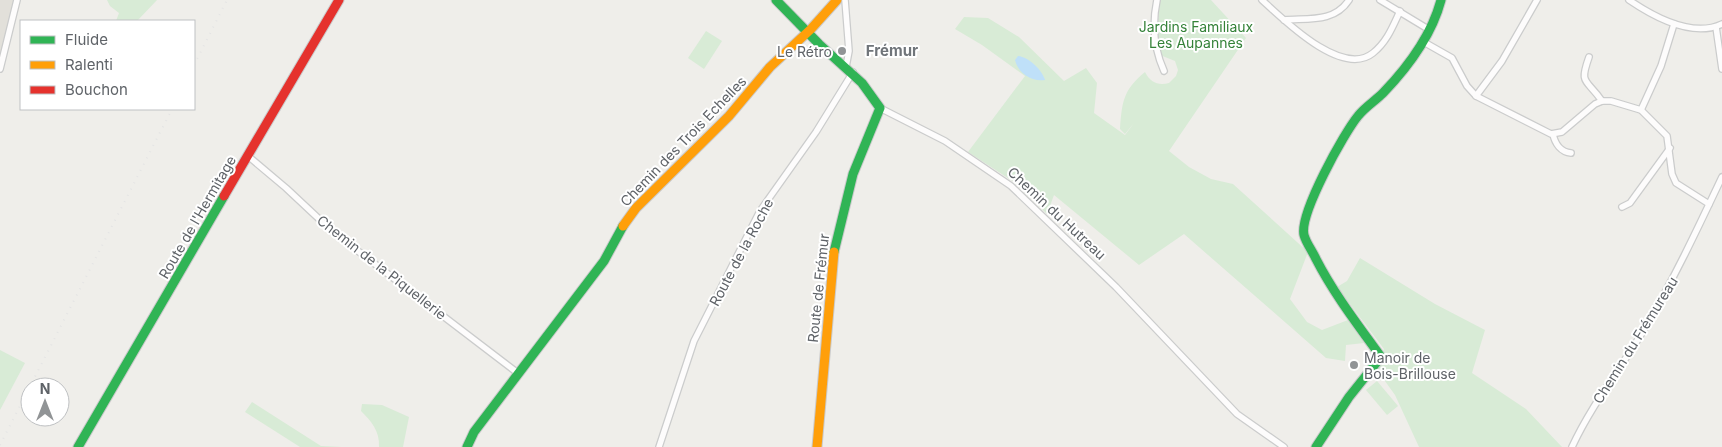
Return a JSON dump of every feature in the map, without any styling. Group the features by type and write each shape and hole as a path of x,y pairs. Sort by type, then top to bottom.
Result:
{"street":[{"path":"0,69 17,0"},
{"name":"Route de l'Hermitage","path":"78,447 339,0"},
{"path":"776,0 807,32 849,70 873,95 880,108"},
{"name":"Chemin des Trois Echelles","path":"467,447 474,432 520,374 559,318 604,262 625,222 636,208 729,116 770,67 837,0"},
{"path":"846,0 849,70"},
{"path":"1157,0 1155,40 1157,55 1164,71"},
{"path":"1262,0 1284,20 1326,51 1339,57 1357,59 1372,54 1387,38 1400,11"},
{"path":"1284,20 1324,18 1342,9 1348,0"},
{"path":"1380,0 1428,29"},
{"path":"1316,447 1348,397 1381,356 1331,288 1303,230 1307,211 1348,132 1366,107 1384,92 1422,41 1439,8 1440,0"},
{"path":"1476,96 1502,61 1521,24 1537,0"},
{"path":"1629,0 1674,24 1693,28 1719,25 1722,69"},
{"path":"1641,110 1661,66 1674,24"},
{"path":"1422,41 1452,58 1467,86 1476,96 1544,132 1554,134 1566,130 1595,104 1602,101 1611,101 1641,110 1663,130 1670,148 1672,174 1676,183 1709,204"},
{"path":"1589,57 1583,77 1602,101"},
{"name":"Route de la Roche","path":"659,447 694,341 760,211 816,132 849,70"},
{"name":"Route de Frémur","path":"817,447 835,244 839,223 864,143 880,108"},
{"name":"Chemin du Hutreau","path":"880,108 945,140 1011,186 1116,287 1237,414 1284,447"},
{"path":"1554,134 1555,141 1562,150 1571,153"},
{"path":"1622,207 1630,203 1670,148"},
{"name":"Chemin de la Piquellerie","path":"248,156 333,232 520,374"},
{"name":"Chemin du Frémureau","path":"1572,447 1586,418 1657,308 1722,177"}],"shaded area":[{"path":"0,0 14,0 0,55"}],"green space":[{"path":"107,0 157,0 138,20 116,20 119,13 110,6"},
{"name":"Jardins Familiaux Les Aupannes","path":"1160,0 1211,0 1246,38 1169,151 1189,167 1211,179 1233,184 1308,252 1290,299 1307,322 1322,330 1348,320 1364,343 1346,345 1345,361 1326,358 1184,234 1139,265 1054,195 1047,214 1014,182 968,152 1025,76 982,45 955,29 964,17 988,18 1019,37 1064,81 1086,68 1097,83 1094,113 1125,135 1134,123 1125,134 1120,129 1123,104 1132,85 1145,72 1155,82 1161,84 1169,83 1176,76 1178,70 1175,61 1160,55 1157,33"},
{"path":"706,31 722,41 704,69 688,58"},
{"path":"1360,258 1435,304 1485,330 1472,373 1526,409 1562,447 1419,447 1395,395 1377,370 1384,349 1337,287 1347,281"},
{"path":"0,350 25,363 0,410"},
{"path":"1377,381 1398,406 1387,415 1366,390"},
{"path":"252,402 321,446 342,447 300,447 245,412"},
{"path":"362,404 382,405 409,417 403,447 379,447 376,431 361,411"}],"water":[{"path":"1018,56 1035,65 1045,80 1035,80 1022,73 1015,60"}],"railway":[{"path":"195,63 227,0"},
{"path":"0,445 171,110"}],"traffic: fast":[{"path":"776,0 819,44 862,83 880,108 853,174 834,252"},
{"path":"1316,447 1349,397 1381,357 1338,297 1306,241 1304,225 1308,210 1333,156 1351,125 1392,83 1418,50 1432,25 1441,0"},
{"path":"78,447 224,196"},
{"path":"467,447 474,432 604,261 623,226"}],"traffic: slow":[{"path":"623,226 636,208 729,116 770,67 811,29 837,0"},
{"path":"817,447 834,252"}],"traffic: jam":[{"path":"224,196 339,0"}],"place":[{"name":"Le Rétro","path":"842,51"},
{"name":"Manoir de Bois-Brillouse","path":"1354,365"}],"district":[{"name":"Frémur","path":"892,50"}]}
